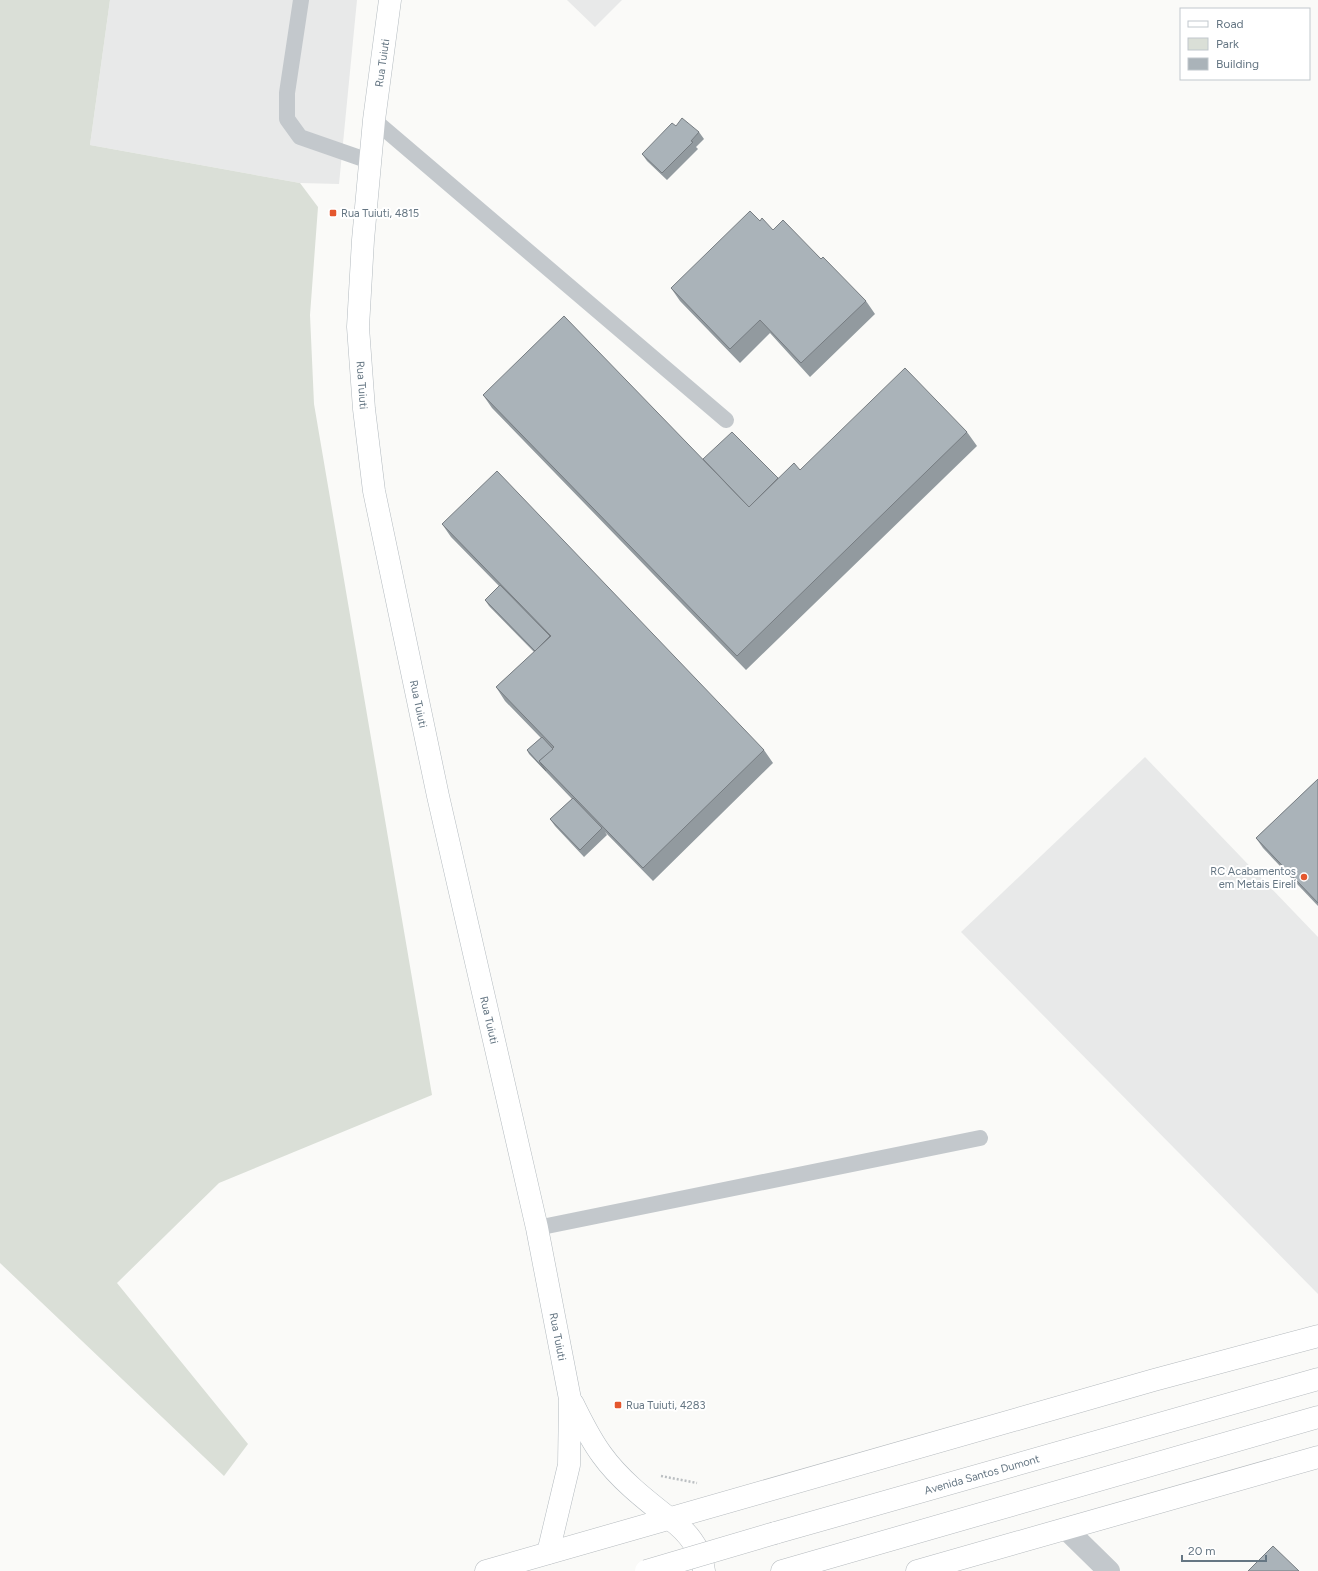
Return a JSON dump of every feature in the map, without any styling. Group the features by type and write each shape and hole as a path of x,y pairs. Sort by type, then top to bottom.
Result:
{"main road":[{"name":"Rua Tuiuti","path":"390,0 374,120 363,240 358,327 364,409 374,492 438,796 537,1228 570,1399 569,1465 545,1562"},
{"path":"486,1571 545,1562 670,1518 1154,1380 1318,1336"},
{"name":"Avenida Santos Dumont","path":"646,1571 1318,1379"},
{"name":"Rua Tuiuti","path":"570,1399 590,1438 603,1457 639,1495 683,1529 695,1544 703,1563 704,1571"},
{"path":"784,1570 1318,1417"},
{"path":"917,1571 1318,1457"}],"street":[{"path":"1066,1529 1109,1571"}],"lane":[{"path":"301,0 288,93 288,119 300,137 370,161"},
{"path":"374,120 726,420"},
{"path":"537,1228 980,1138"}],"shaded area":[{"path":"110,0 357,0 339,184 300,183 90,145"},
{"path":"567,0 622,0 595,27"},
{"path":"1145,757 1318,937 1318,1294 961,932"}],"green space":[{"path":"0,0 110,0 90,145 300,183 318,207 310,315 314,404 432,1095 219,1183 117,1283 248,1444 224,1476 0,1263"}],"building":[{"path":"682,118 699,132 691,141 693,142 662,173 642,154 672,123 676,126"},
{"path":"750,211 760,221 762,218 773,230 783,220 821,259 823,257 866,301 801,363 760,320 730,349 671,288"},
{"path":"564,316 749,507 794,463 800,470 905,368 967,432 737,656 483,395"},
{"path":"732,432 778,478 749,507 703,459"},
{"path":"497,471 764,750 643,868 539,761 554,747 496,687 551,636 442,524"},
{"path":"500,585 550,636 535,651 485,600"},
{"path":"542,737 553,749 539,761 546,771 527,750"},
{"name":"RC Acabamentos em Metais Eireli","path":"1318,779 1318,903 1256,838"},
{"path":"573,798 602,828 580,850 550,819"},
{"path":"1273,1546 1299,1571 1248,1571"}],"place":[{"name":"Rua Tuiuti, 4815","path":"333,213"},
{"name":"RC Acabamentos em Metais Eireli","path":"1304,877"},
{"name":"Rua Tuiuti, 4283","path":"618,1405"}]}
